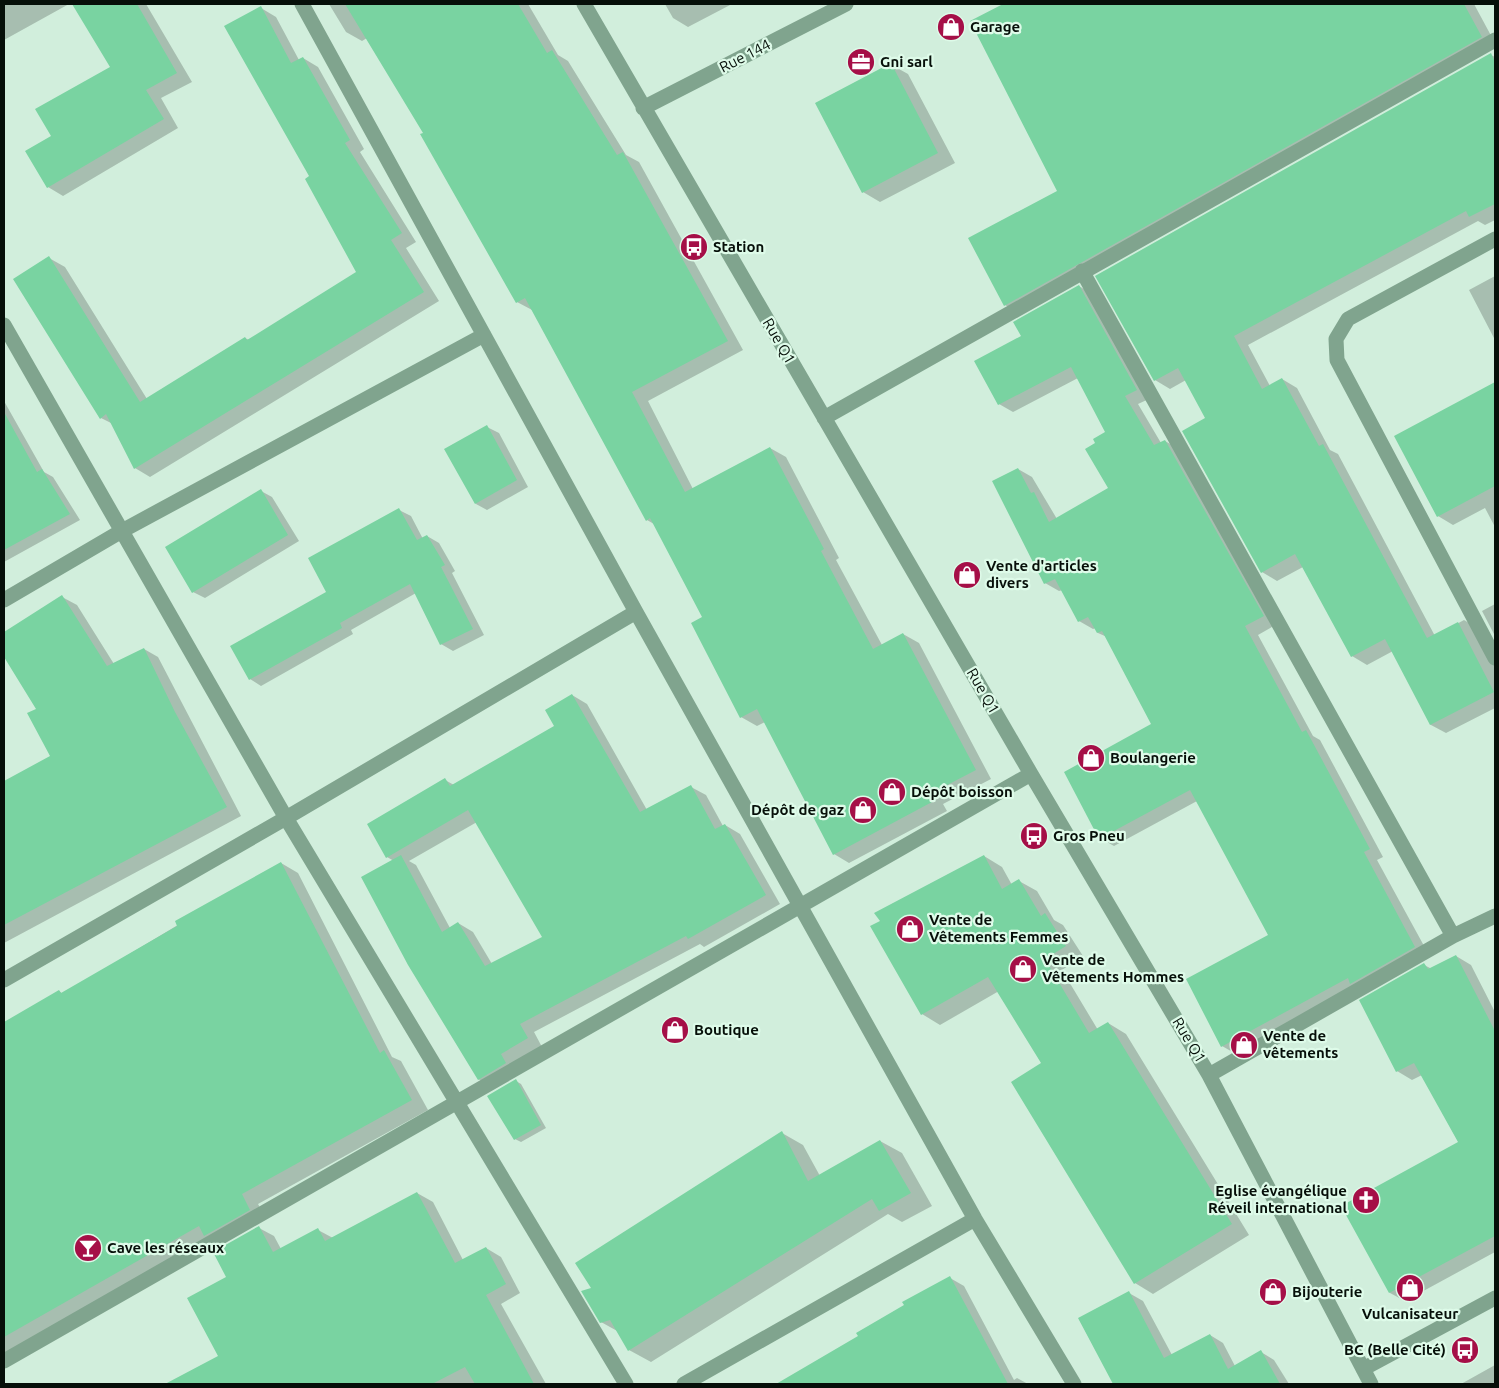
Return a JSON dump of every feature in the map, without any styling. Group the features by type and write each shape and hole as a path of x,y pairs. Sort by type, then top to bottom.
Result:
{"street":[{"path":"302,4 636,612 976,1219 1074,1384"},
{"name":"Rue Q1","path":"584,4 1031,774 1209,1075 1371,1384"},
{"name":"Rue 144","path":"643,108 846,4"},
{"path":"824,418 1495,40"},
{"path":"1495,239 1348,319 1336,339 1337,360 1495,658"},
{"path":"1082,271 1453,936"},
{"path":"4,325 120,532 286,818 626,1384"},
{"path":"4,600 120,532 484,335"},
{"path":"4,980 286,818 636,612"},
{"path":"4,1360 1031,774"},
{"path":"1209,1075 1453,936 1495,916"},
{"path":"684,1384 976,1219"},
{"path":"1363,1369 1495,1298"}],"building":[{"path":"72,4 137,4 177,73 146,90 164,119 47,188 25,151 51,136 35,109 110,67"},
{"path":"345,4 518,4 547,53 552,50 617,155 623,152 728,341 632,392 685,492 770,447 824,549 821,551 873,649 903,633 976,770 928,795 932,802 833,855 757,709 740,718 691,623 702,617 650,518 646,521 525,298 516,303 420,134 423,133"},
{"path":"1003,4 1464,4 1482,37 1004,306 968,238 1057,191 970,21"},
{"path":"261,6 291,63 303,57 350,140 345,143 402,233 391,240 424,292 134,469 106,414 100,419 13,279 49,256 140,402 245,337 247,340 356,272 305,179 309,176 224,26"},
{"path":"1491,53 1495,62 1495,204 1469,217 1466,211 1234,336 1262,389 1282,378 1319,446 1323,444 1427,638 1458,622 1494,692 1430,725 1385,639 1351,657 1295,554 1261,573 1182,431 1205,418 1178,368 1154,381 1095,276"},
{"path":"891,63 938,153 862,193 815,103"},
{"path":"1079,285 1137,390 1125,396 1154,445 1165,440 1264,616 1245,626 1302,732 1306,730 1370,849 1364,852 1415,947 1350,984 1348,978 1221,1047 1186,979 1268,935 1190,790 1099,839 1064,772 1151,724 1102,631 1097,633 1088,617 1078,622 1055,579 1044,584 992,481 1018,468 1031,493 1034,492 1049,522 1108,488 1085,449 1095,443 1093,439 1105,432 1071,367 998,405 974,361 1021,336 1013,322"},
{"path":"1495,382 1495,486 1437,517 1394,436"},
{"path":"4,412 37,472 42,469 70,514 4,550"},
{"path":"487,425 517,480 475,504 444,449"},
{"path":"261,489 288,535 192,593 165,547"},
{"path":"399,508 417,540 427,535 445,565 441,567 473,629 440,645 410,584 340,623 342,628 249,680 230,646 326,592 308,558"},
{"path":"62,595 107,666 144,648 175,712 227,807 4,925 4,781 50,756 27,713 36,709 4,657 4,632"},
{"path":"572,694 640,812 691,785 715,829 725,824 766,895 688,939 686,936 520,1024 528,1038 501,1054 506,1063 478,1080 408,965 361,877 401,855 442,932 458,922 485,966 542,937 468,810 386,858 367,824 445,778 450,786 554,726 545,710"},
{"path":"984,855 1002,889 1019,879 1041,916 1045,913 1066,946 1045,959 1089,1033 1108,1022 1232,1224 1134,1284 1011,1082 1041,1063 988,977 921,1015 870,926 880,921 874,913"},
{"path":"281,862 380,1053 384,1050 412,1100 242,1194 250,1210 204,1236 199,1226 4,1337 4,1022 59,990 61,993 177,926 175,921"},
{"path":"1456,955 1495,1031 1495,1236 1389,1293 1341,1206 1458,1142 1414,1063 1396,1072 1359,1000 1424,963 1428,969"},
{"path":"516,1079 541,1125 514,1140 487,1096"},
{"path":"782,1131 808,1181 880,1140 911,1193 879,1211 872,1199 628,1351 610,1320 600,1323 581,1291 591,1288 575,1263"},
{"path":"417,1192 455,1263 486,1247 506,1284 486,1295 534,1384 475,1384 465,1367 432,1384 165,1384 218,1356 187,1298 226,1277 213,1252 259,1226 273,1252 318,1228 325,1241"},
{"path":"950,1276 1008,1384 776,1384 858,1336 856,1333 904,1305 902,1302"},
{"path":"1129,1291 1164,1358 1210,1334 1228,1369 1261,1350 1280,1384 1113,1384 1078,1318"}],"place":[{"name":"Garage","path":"951,27"},
{"name":"Gni sarl","path":"861,62"},
{"name":"Station","path":"694,247"},
{"name":"Vente d'articles divers","path":"967,575"},
{"name":"Boulangerie","path":"1091,758"},
{"name":"Dépôt boisson","path":"892,792"},
{"name":"Dépôt de gaz","path":"863,810"},
{"name":"Gros Pneu","path":"1034,836"},
{"name":"Vente de Vêtements Femmes","path":"910,929"},
{"name":"Vente de Vêtements Hommes","path":"1023,969"},
{"name":"Boutique","path":"675,1030"},
{"name":"Vente de vêtements","path":"1244,1045"},
{"name":"Eglise évangélique Réveil international","path":"1366,1200"},
{"name":"Cave les réseaux","path":"88,1248"},
{"name":"Vulcanisateur","path":"1410,1288"},
{"name":"Bijouterie","path":"1273,1292"},
{"name":"BC (Belle Cité)","path":"1465,1350"}]}
